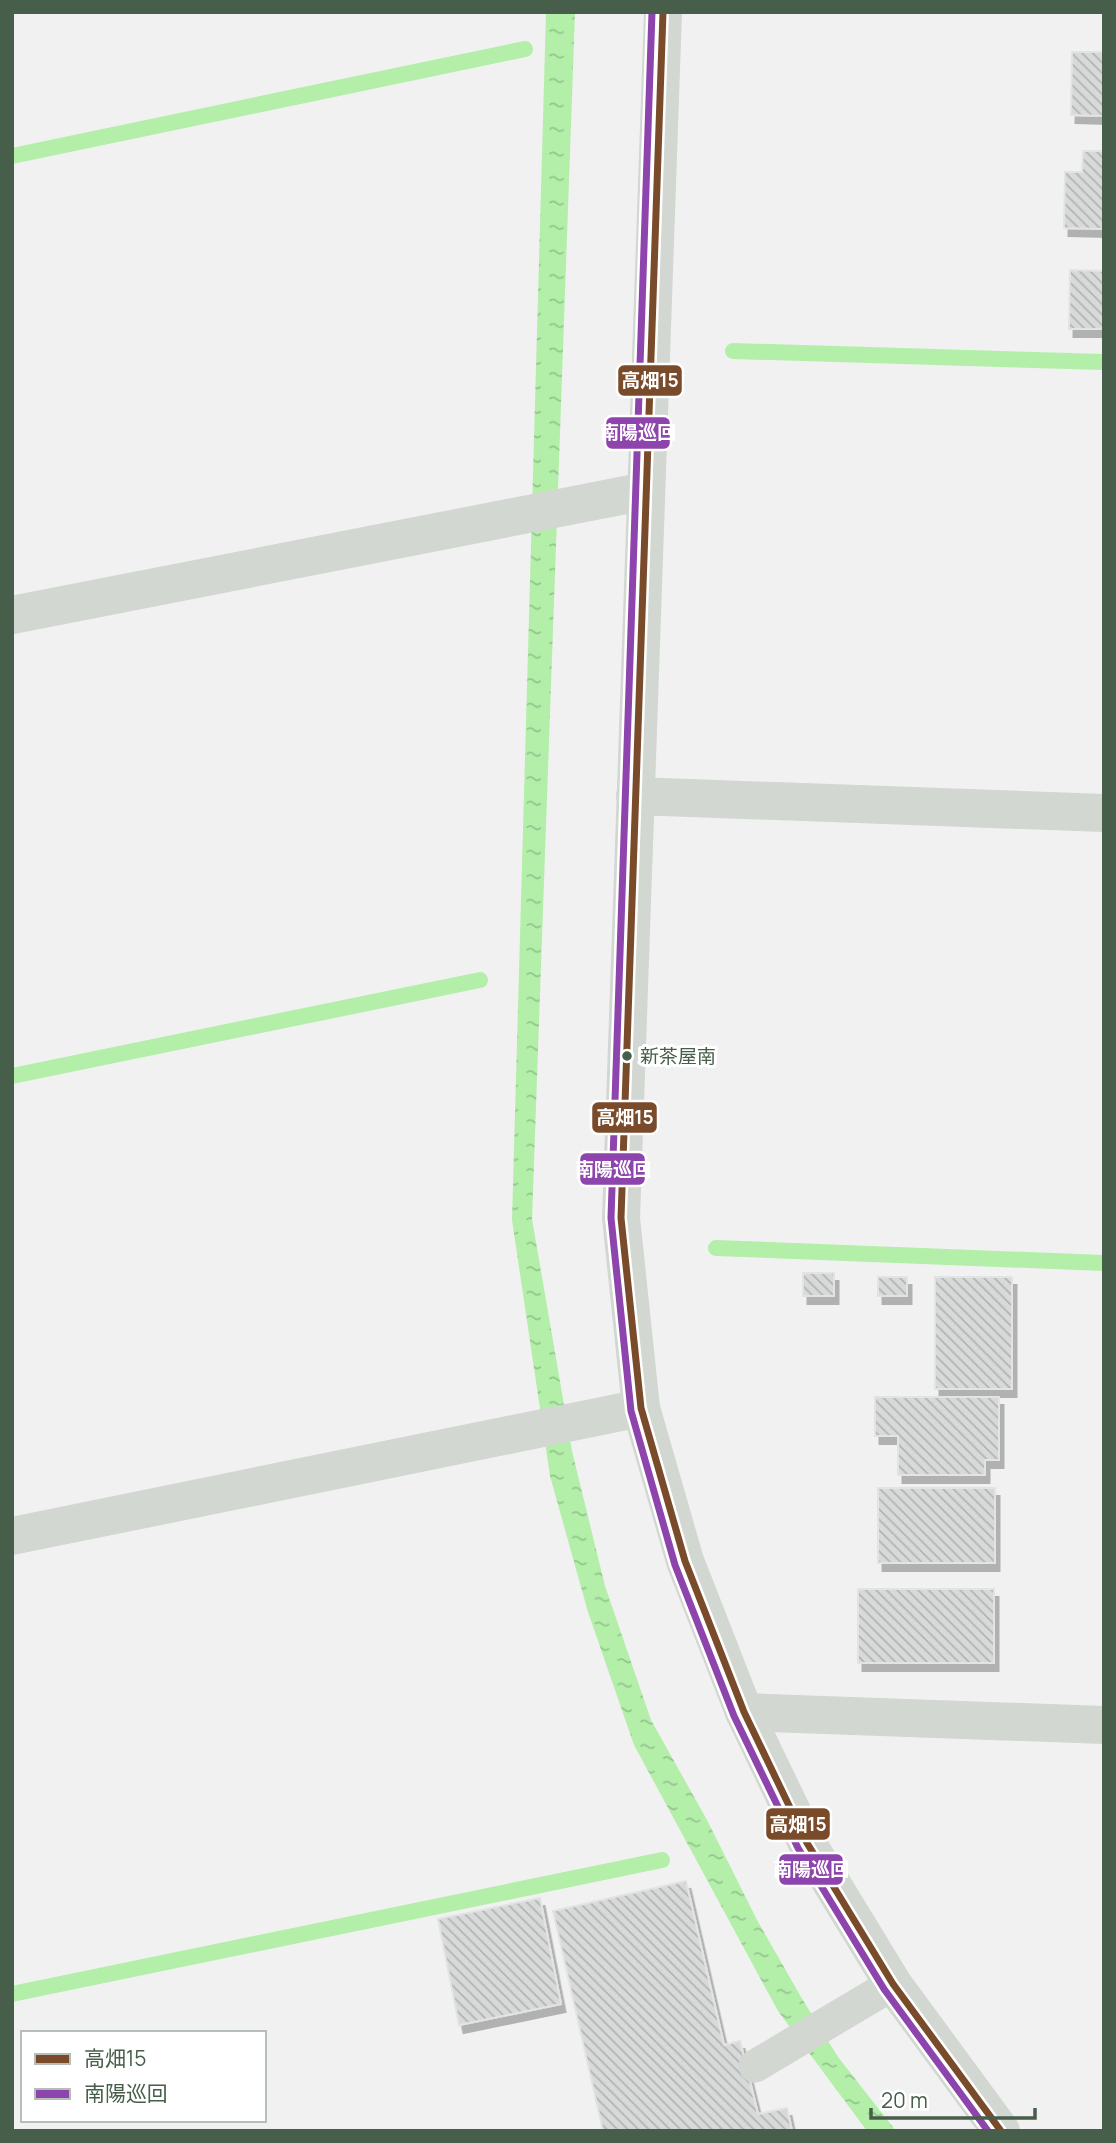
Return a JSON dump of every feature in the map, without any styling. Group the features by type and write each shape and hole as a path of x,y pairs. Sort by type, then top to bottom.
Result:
{"street":[{"path":"663,12 621,1218 641,1408 685,1561 744,1712 807,1843 893,1984 1001,2131"},
{"path":"12,615 646,491"},
{"path":"635,796 1104,813"},
{"path":"12,1535 641,1408"},
{"path":"744,1712 1104,1725"}],"lane":[{"path":"755,2066 893,1984"}],"water":[{"path":"546,12 575,12 532,1219 572,1451 605,1586 651,1720 801,1997 838,2057 896,2131 867,2131 778,2011 634,1745 588,1612 550,1476 512,1220"}],"building":[{"path":"1072,52 1104,52 1104,116 1071,115"},
{"path":"1083,151 1104,151 1104,229 1064,228 1065,172 1082,172"},
{"path":"1070,270 1104,271 1104,329 1069,329"},
{"path":"803,1273 834,1273 834,1296 803,1296"},
{"path":"878,1277 907,1277 907,1296 878,1296"},
{"path":"935,1277 1012,1277 1012,1389 935,1389"},
{"path":"875,1397 999,1397 999,1460 985,1460 985,1475 898,1475 898,1436 875,1436"},
{"path":"878,1488 995,1488 995,1563 878,1563"},
{"path":"858,1589 994,1589 994,1663 858,1663"},
{"path":"686,1881 724,2045 740,2041 758,2114 787,2108 792,2131 603,2131 553,1911"},
{"path":"540,1898 561,2004 459,2025 438,1919"}],"waterway":[{"path":"12,156 525,49"},
{"path":"733,351 1104,362"},
{"path":"12,1076 480,980"},
{"path":"716,1248 1104,1263"},
{"path":"12,1994 662,1860"}],"transit line":[{"name":"南陽巡回","path":"652,12 611,1218 631,1411 675,1565 734,1716 798,1848 884,1989 988,2131"},
{"name":"高畑15","path":"663,12 621,1218 641,1408 685,1561 744,1712 807,1843 893,1984 1001,2131"}],"place":[{"name":"新茶屋南","path":"627,1056"}]}
